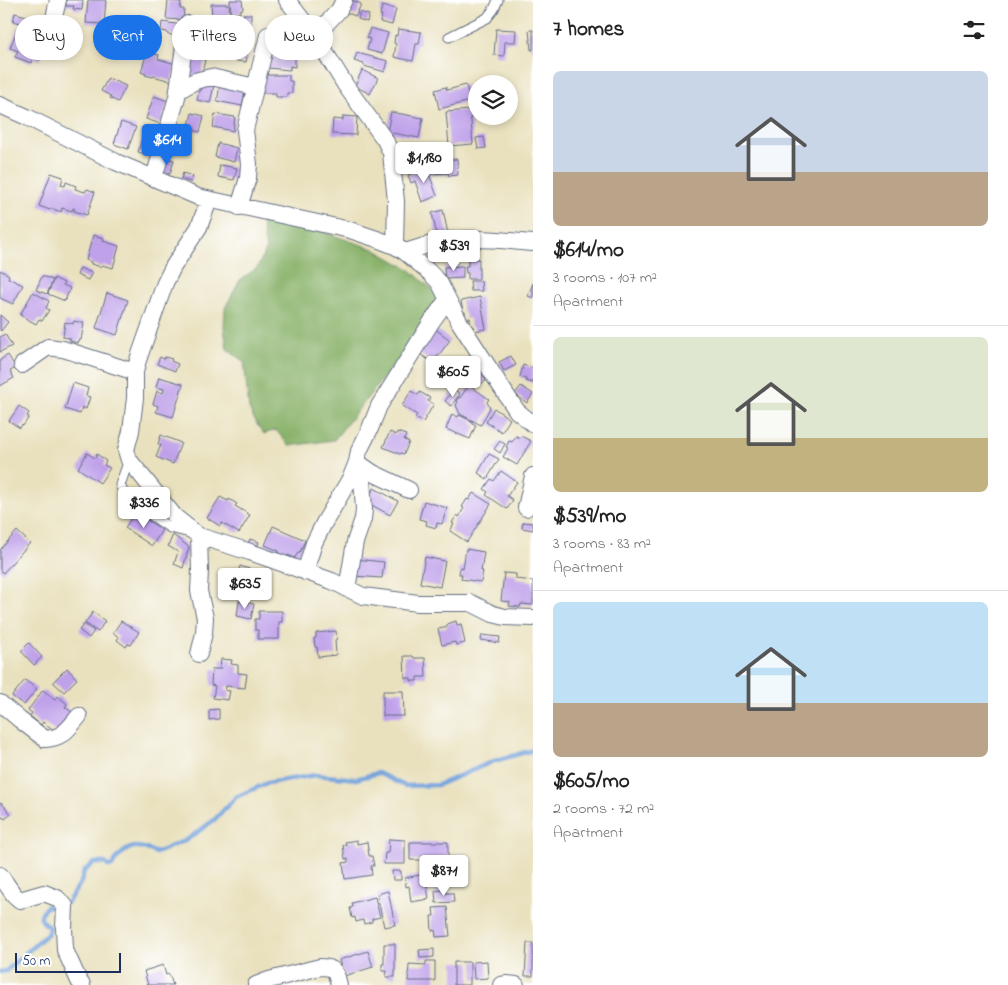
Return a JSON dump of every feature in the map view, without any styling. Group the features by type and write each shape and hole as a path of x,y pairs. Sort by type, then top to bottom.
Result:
{"street":[{"path":"287,0 299,15"},
{"path":"333,15 339,10 344,0"},
{"path":"239,206 248,178 249,164 246,130 265,47"},
{"path":"154,178 178,91 183,60"},
{"path":"330,60 385,140 391,153 400,249"},
{"path":"178,91 195,81 210,77 255,87"},
{"path":"0,105 116,162 198,197 319,222 350,230 400,249 439,282 460,322 509,399 517,411 533,424"},
{"path":"209,200 199,227 165,283 138,360 135,372 135,398 131,431 126,450 129,460 175,517 199,536 305,572 363,596 418,603 471,603 493,614 505,617 533,618"},
{"path":"400,249 454,240 482,239 533,243"},
{"path":"305,572 314,543 351,477 357,462 358,451 369,431 379,406 447,300"},
{"path":"22,365 48,347 63,349 135,372"},
{"path":"357,462 373,473 410,490"},
{"path":"347,589 355,542 364,510 362,479 357,462"},
{"path":"526,508 533,476"},
{"path":"199,536 199,592 204,618 204,633 199,654"},
{"path":"0,703 45,739 54,739 63,735 79,716"},
{"path":"0,875 14,895 20,900 44,894 57,898 65,906 65,950 82,985"},
{"path":"256,985 320,967 327,967 333,970 339,985"},
{"path":"501,985 516,985"}],"lane":[{"path":"449,38 488,18 498,0"},
{"path":"129,460 120,485 126,498 170,528 199,536"}],"green space":[{"path":"261,220 317,230 374,249 409,269 441,297 412,342 334,440 289,446 276,430 264,434 249,409 244,362 227,349 224,327 225,308 240,280 257,268 266,250"}],"building":[{"path":"66,0 83,0 82,10 73,9 74,6 66,6"},
{"path":"88,0 106,0 105,15 93,15 93,23 86,23"},
{"path":"230,0 242,0 243,9 240,10 240,13 231,13"},
{"path":"352,0 361,4 356,16 344,12"},
{"path":"168,1 181,2 180,9 184,9 183,15 172,15 172,19 166,19"},
{"path":"211,4 229,4 230,15 212,15"},
{"path":"382,6 396,9 392,25 380,22"},
{"path":"360,12 369,15 367,22 358,19"},
{"path":"15,13 23,15 15,15 15,22 13,21"},
{"path":"162,22 172,23 172,35 167,34 167,32 162,31"},
{"path":"370,28 388,33 382,54 367,50 370,39 367,38"},
{"path":"398,29 421,32 419,44 416,44 413,61 394,57 395,35 397,36"},
{"path":"496,29 516,30 515,42 505,42 504,56 494,55"},
{"path":"529,30 533,30 533,50 531,50"},
{"path":"15,35 15,50 10,48"},
{"path":"357,53 388,61 385,72 354,61"},
{"path":"145,60 162,60 176,64 171,81 145,75 141,72"},
{"path":"187,60 205,60 201,77 184,73"},
{"path":"268,60 295,60 295,67 290,66 290,70 268,68"},
{"path":"362,70 378,78 370,94 355,86"},
{"path":"262,75 289,75 289,81 292,81 292,93 287,93 287,97 276,97 276,93 262,93"},
{"path":"108,78 126,86 118,102 101,91"},
{"path":"203,82 214,85 210,103 197,100"},
{"path":"466,85 468,102 439,109 435,90 446,87 447,90"},
{"path":"220,86 245,91 242,106 217,101"},
{"path":"154,96 168,101 161,124 146,119"},
{"path":"468,110 468,125 471,125 473,144 449,146 446,112"},
{"path":"391,112 423,118 419,138 387,132"},
{"path":"192,113 204,116 200,132 188,129"},
{"path":"215,114 235,117 233,131 213,127"},
{"path":"343,116 357,117 356,135 332,134 333,119 343,120"},
{"path":"121,122 136,127 128,149 114,144"},
{"path":"145,129 160,134 152,156 138,152"},
{"path":"484,137 486,148 478,149 476,138"},
{"path":"218,143 237,148 234,162 215,157"},
{"path":"163,157 174,160 170,174 159,171"},
{"path":"457,159 458,175 449,176 448,173 431,174 430,161"},
{"path":"220,165 237,168 234,180 218,177"},
{"path":"427,168 437,196 422,202 415,181 411,183 408,175"},
{"path":"51,173 63,177 61,185 65,186 66,182 76,186 75,189 85,192 87,189 95,192 87,215 74,211 75,209 73,208 72,211 62,208 61,212 39,206"},
{"path":"183,173 193,176 191,182 181,179"},
{"path":"443,210 448,234 437,236 432,213"},
{"path":"93,235 104,238 103,241 119,246 113,268 102,265 101,267 91,264 91,262 86,260"},
{"path":"440,247 443,255 433,259 430,250"},
{"path":"468,259 479,259 479,279 468,279 465,266 468,266"},
{"path":"463,266 463,278 445,279 444,267"},
{"path":"80,268 92,273 88,280 77,275"},
{"path":"0,270 9,275 8,278 23,285 13,304 0,298"},
{"path":"42,276 53,280 47,294 36,290"},
{"path":"54,278 70,288 65,301 48,294"},
{"path":"470,281 481,281 482,291 471,291"},
{"path":"533,283 533,298 528,296"},
{"path":"33,292 49,301 46,308 49,310 42,321 39,319 36,324 20,315"},
{"path":"107,293 128,300 117,335 96,328"},
{"path":"480,297 486,329 474,331 474,327 471,327 470,318 466,319 461,301"},
{"path":"0,315 8,322 1,331 0,330"},
{"path":"74,321 84,323 81,340 78,343 70,341 70,338 63,337 65,322 73,324"},
{"path":"434,328 450,340 433,363 417,352"},
{"path":"5,334 12,346 0,352 0,337"},
{"path":"8,355 16,368 10,371 14,378 0,386 0,360"},
{"path":"511,356 516,365 504,371 499,362"},
{"path":"160,357 172,359 171,361 178,364 175,371 157,364"},
{"path":"523,365 533,368 533,383 520,377"},
{"path":"480,369 486,381 480,384 473,373"},
{"path":"159,377 183,384 173,417 156,412 158,406 153,404 157,391 163,393 164,389 156,387"},
{"path":"73,383 88,388 86,396 90,397 86,409 82,407 80,414 65,409"},
{"path":"469,385 489,399 487,402 490,408 481,425 460,414 456,405 458,402 456,401"},
{"path":"521,386 533,394 527,403 515,394"},
{"path":"454,389 460,394 451,406 445,401"},
{"path":"411,391 418,395 420,392 430,398 428,401 434,404 423,422 415,418 417,415 402,406"},
{"path":"19,406 29,413 27,416 29,417 20,428 9,421"},
{"path":"494,408 510,419 502,432 486,422"},
{"path":"452,414 458,417 459,415 476,425 470,439 446,429"},
{"path":"390,432 396,435 397,432 406,435 404,440 409,442 404,454 383,447"},
{"path":"161,435 181,443 173,464 156,457 161,445 158,444"},
{"path":"516,436 520,438 521,436 531,441 517,465 503,457 508,448 506,447 509,441 512,442"},
{"path":"500,441 505,444 500,453 494,449"},
{"path":"87,453 95,458 97,454 106,461 104,465 110,468 100,483 78,468"},
{"path":"489,454 499,459 487,479 478,473"},
{"path":"501,471 517,482 507,496 513,500 507,509 486,495 488,492 484,489 491,479 494,481"},
{"path":"374,488 398,501 390,515 366,502"},
{"path":"473,493 491,504 467,542 450,531 454,524 452,523 457,515 459,517 464,508 462,507"},
{"path":"220,497 228,501 229,499 237,504 235,506 250,515 239,533 222,523 220,526 207,518"},
{"path":"424,501 447,508 442,524 437,523 436,528 426,525 427,521 419,519"},
{"path":"135,512 162,530 152,546 125,528"},
{"path":"523,522 533,523 533,530 522,528"},
{"path":"273,526 305,540 295,558 288,555 287,558 278,554 279,551 265,545"},
{"path":"17,531 30,543 3,573 0,570 0,550"},
{"path":"173,535 189,547 183,568 174,564 178,552 168,546"},
{"path":"250,539 259,542 256,550 247,547"},
{"path":"466,549 484,552 481,582 461,579 462,574 459,574 460,567 463,568"},
{"path":"425,557 445,561 440,587 420,583"},
{"path":"355,559 384,562 382,578 353,576"},
{"path":"240,566 262,573 256,595 237,590 241,578 237,577"},
{"path":"504,573 516,574 516,579 533,581 533,605 509,606 510,602 501,601"},
{"path":"239,601 254,604 251,619 237,616"},
{"path":"259,611 282,611 282,622 279,622 279,639 258,639 258,630 255,630 255,619 259,619"},
{"path":"93,612 105,621 98,632 85,623"},
{"path":"121,621 139,632 131,645 128,644 126,647 117,640 119,637 113,633"},
{"path":"456,621 457,625 461,624 465,643 456,645 455,642 442,645 438,629 447,627 447,624"},
{"path":"84,624 94,631 89,638 79,630"},
{"path":"336,631 336,655 318,657 314,638 316,638 316,633"},
{"path":"482,635 500,637 499,643 481,640"},
{"path":"29,643 42,657 34,665 21,651"},
{"path":"404,656 425,658 426,677 417,677 417,681 405,678"},
{"path":"221,659 232,660 231,664 238,665 238,673 247,674 245,688 226,686 225,690 230,691 228,700 213,698 215,686 211,685 212,669 220,669"},
{"path":"67,668 77,679 64,692 53,682"},
{"path":"25,680 37,689 24,705 12,696"},
{"path":"43,690 55,700 58,696 67,704 65,707 73,713 58,733 43,722 41,725 30,716 32,713 28,710"},
{"path":"383,691 403,691 404,716 383,716"},
{"path":"219,709 219,719 209,720 209,710"},
{"path":"1,802 11,814 5,819 3,817 0,819"},
{"path":"389,839 405,840 405,864 384,864 385,853 388,853"},
{"path":"357,840 357,844 367,842 369,856 372,856 374,866 371,866 372,875 345,879 343,863 348,862 348,858 345,859 343,845 346,845 345,842"},
{"path":"410,842 448,842 448,860 410,860"},
{"path":"448,864 448,871 452,871 452,881 429,881 429,871 435,871 435,865"},
{"path":"392,871 401,871 401,880 393,880"},
{"path":"425,874 429,899 411,902 409,886 406,887 405,878"},
{"path":"443,890 444,893 453,893 454,902 436,903 435,891"},
{"path":"388,891 395,925 384,927 377,894"},
{"path":"375,897 380,917 364,924 363,920 356,922 355,917 352,918 350,908 353,907 352,903"},
{"path":"447,907 450,936 436,937 435,930 432,931 431,916 434,916 433,908"},
{"path":"527,943 533,943 533,976 525,976"},
{"path":"384,944 395,944 395,977 386,977 387,971 382,971"},
{"path":"434,949 434,957 420,958 419,950"},
{"path":"368,951 373,967 344,976 339,960"},
{"path":"426,961 435,961 435,981 408,981 409,964 426,965"},
{"path":"487,961 488,978 474,979 473,962"},
{"path":"454,962 470,962 470,985 454,985"},
{"path":"163,965 166,975 169,974 173,985 148,985 144,971"}],"waterway":[{"path":"67,903 81,882 84,871 94,863 105,863 108,866 112,866 119,856 129,848 142,848 156,853 188,839 214,820 236,797 267,783 316,775 356,779 378,773 405,786 438,785 494,761 533,750"},
{"path":"0,972 6,971 48,933 49,927 43,922 41,917 42,912 47,906 59,909"}]}
